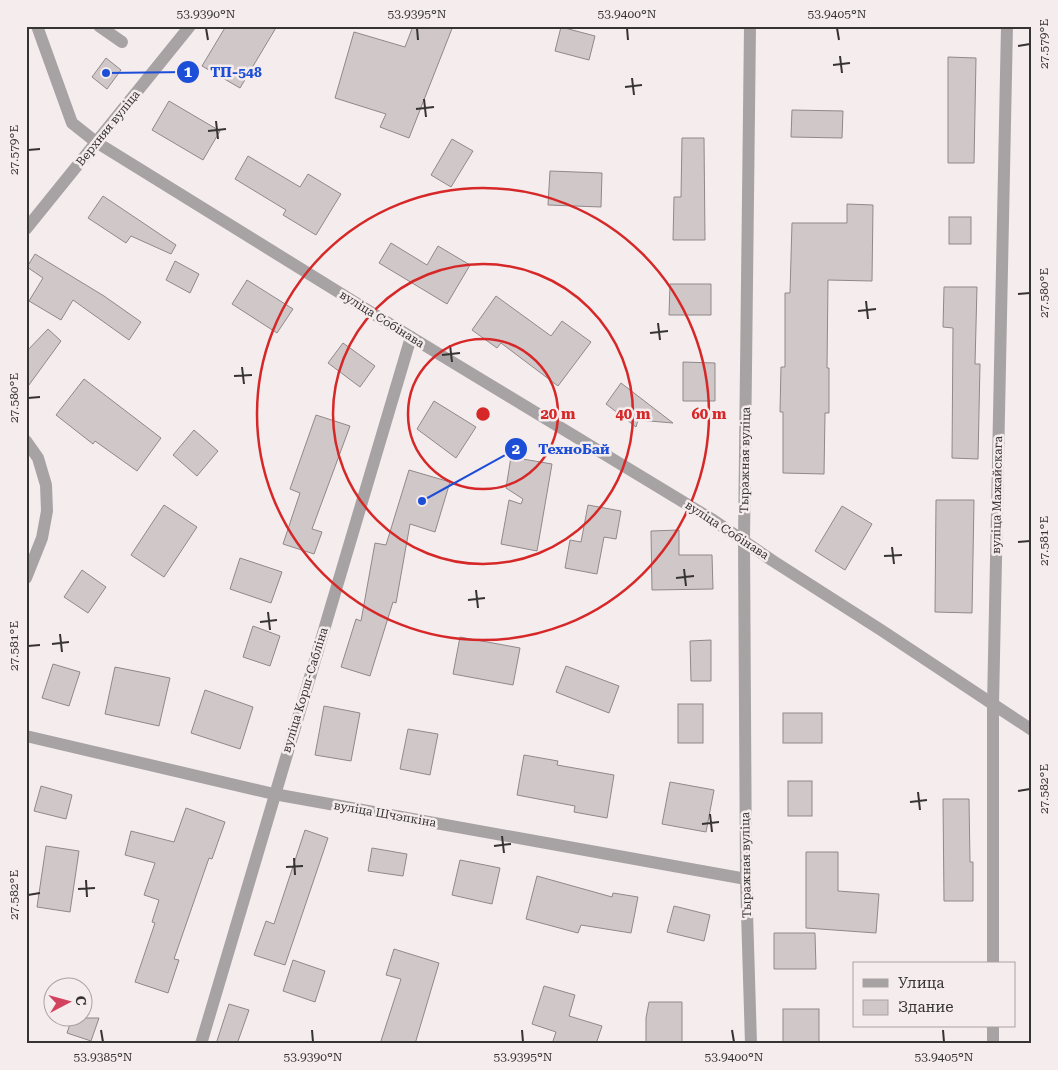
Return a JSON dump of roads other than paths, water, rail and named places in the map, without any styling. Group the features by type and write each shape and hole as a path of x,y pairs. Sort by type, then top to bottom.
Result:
{"street":[{"name":"вуліца Собінава","path":"37,26 72,123 96,142 744,540 773,561 1032,730"},
{"path":"99,26 122,42"},
{"name":"Верхняя вуліца","path":"26,229 190,26"},
{"name":"Тыражная вуліца","path":"750,26 744,540 746,879 751,1044"},
{"name":"вуліца Мажайскага","path":"993,962 993,705 1007,26"},
{"name":"вуліца Корш-Сабліна","path":"201,1044 411,337"},
{"path":"26,441 38,458 46,485 47,511 42,538 26,578"},
{"name":"вуліца Шчэпкіна","path":"26,736 274,794 746,879"},
{"path":"993,1028 993,1044"}],"place":[{"name":"ТП-548","path":"106,73"},
{"name":"ТехноБай","path":"422,501"}]}
